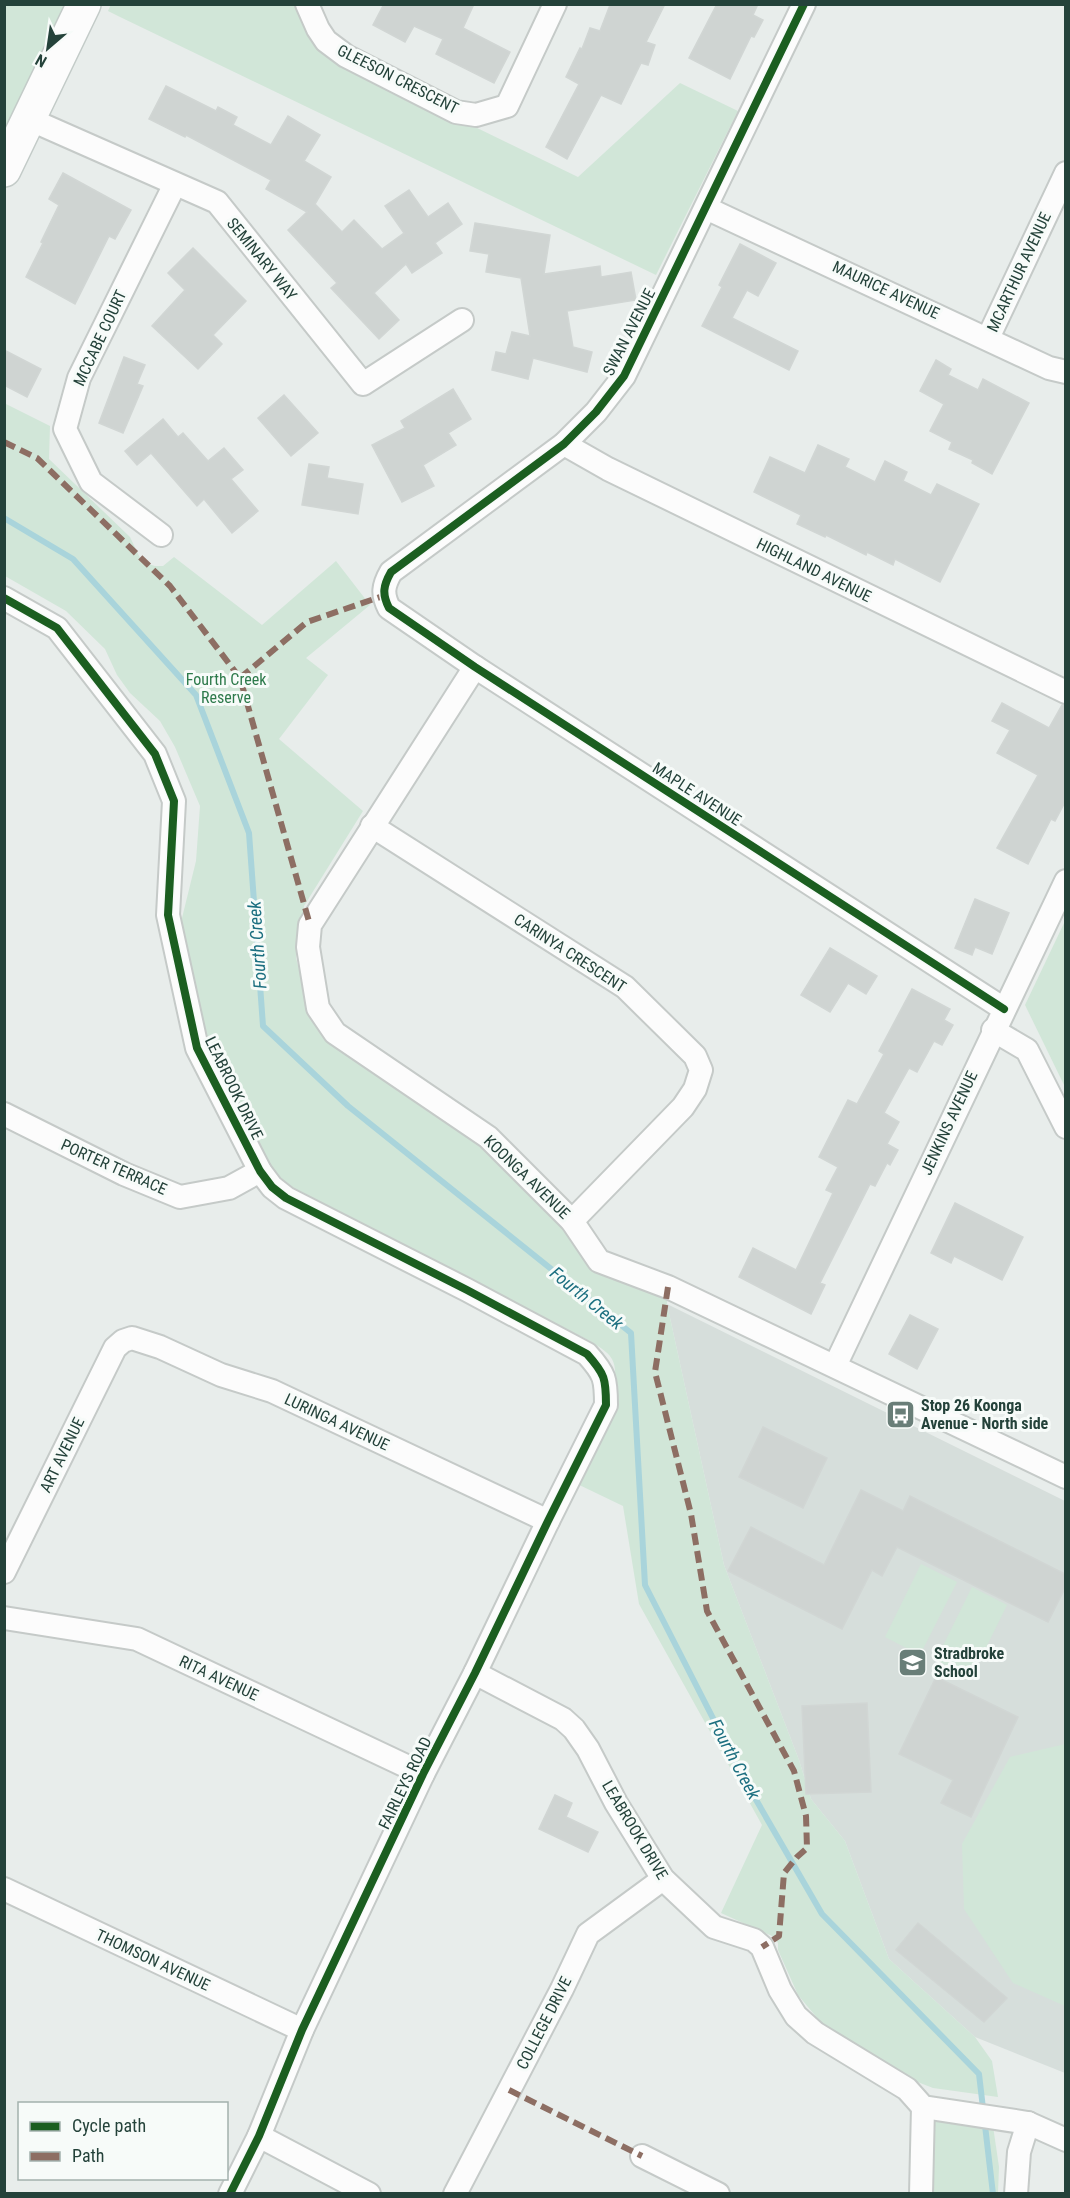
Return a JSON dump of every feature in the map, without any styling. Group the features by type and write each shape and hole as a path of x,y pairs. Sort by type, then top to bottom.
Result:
{"main road":[{"path":"4,170 84,4"}],"street":[{"name":"GLEESON CRESCENT","path":"307,4 326,41 346,56 456,112 476,115 507,106 555,4"},
{"name":"SWAN AVENUE","path":"383,596 384,583 391,572 564,444 596,412 624,376 804,4"},
{"name":"SEMINARY WAY","path":"29,119 217,202 363,384 462,320"},
{"name":"MCARTHUR AVENUE","path":"987,338 1065,173"},
{"name":"MCCABE COURT","path":"161,535 91,482 65,429 79,378 175,184"},
{"name":"MAURICE AVENUE","path":"706,208 1049,368 1065,372"},
{"name":"HIGHLAND AVENUE","path":"564,444 608,469 1065,692"},
{"name":"MAPLE AVENUE","path":"383,596 389,608 475,667 1004,1009"},
{"name":"LEABROOK DRIVE","path":"4,598 57,628 155,753 174,801 168,915 197,1048 260,1171 272,1187 286,1198 586,1354 602,1371 606,1387"},
{"name":"KOONGA AVENUE","path":"475,667 309,925 308,946 318,1008 335,1033 488,1137 572,1221 599,1261 668,1287 1065,1477"},
{"name":"CARINYA CRESCENT","path":"372,826 626,987 694,1056 701,1070 696,1089 683,1107 572,1221"},
{"name":"JENKINS AVENUE","path":"835,1365 1065,881"},
{"path":"993,1030 1027,1050 1065,1127"},
{"name":"PORTER TERRACE","path":"4,1114 124,1174 180,1197 229,1188 260,1171"},
{"name":"LURINGA AVENUE","path":"123,1341 132,1338 160,1347 221,1374 272,1391 548,1521"},
{"name":"ART AVENUE","path":"4,1572 115,1348 123,1341"},
{"name":"FAIRLEYS ROAD","path":"230,2193 259,2136 302,2030 423,1774 606,1405 606,1387"},
{"name":"RITA AVENUE","path":"4,1618 137,1639 423,1774"},
{"name":"LEABROOK DRIVE","path":"475,1673 563,1719 588,1749 616,1803 663,1879 714,1927 754,1940 762,1947 780,1990 796,2016 815,2033 907,2089 923,2107"},
{"name":"COLLEGE DRIVE","path":"455,2193 562,1989 588,1934 663,1879"},
{"name":"THOMSON AVENUE","path":"4,1889 302,2030"},
{"path":"921,2193 923,2107 1028,2123 1065,2140"},
{"path":"1016,2193 1019,2152 1028,2123"},
{"path":"259,2136 369,2193"},
{"path":"642,2156 718,2193"}],"shaded area":[{"name":"Stradbroke School","path":"667,1304 1065,1501 1065,2073 975,2037 889,1959 845,1841 811,1799 799,1760 724,1565"}],"green space":[{"path":"111,4 294,5 319,51 578,177 680,83 738,111 656,275 118,16 108,11"},
{"path":"5,5 68,5 5,145"},
{"name":"Fourth Creek Reserve","path":"4,403 50,426 49,459 130,537 140,558 145,563 163,566 174,557 262,625 336,561 370,605 306,658 328,675 279,739 363,811 304,906 296,958 311,1015 488,1137 601,1262 668,1287 667,1304 724,1565 799,1760 811,1799 845,1841 889,1959 975,2037 992,2061 998,2097 933,2088 915,2081 823,2025 798,1995 778,1950 778,1943 772,1936 721,1913 762,1825 639,1604 623,1506 571,1481 615,1383 615,1367 611,1357 590,1341 295,1189 282,1181 265,1158 202,1046 182,952 182,918 196,861 200,806 175,747 160,721 130,693 117,675 105,649 66,611 5,576"},
{"path":"1065,921 1065,1087 1025,1005"},
{"path":"921,1564 957,1582 920,1655 885,1637"},
{"path":"972,1587 1007,1605 971,1678 936,1660"},
{"path":"1066,1744 1065,2006 1013,1983 964,1909 962,1844 1010,1757"},
{"path":"936,2116 993,2126 999,2167 998,2193 930,2194 930,2151"}],"building":[{"path":"384,4 474,4 463,28 510,52 494,83 436,54 443,39 414,26 405,42 373,25"},
{"path":"665,4 646,42 655,45 648,65 641,63 621,104 601,95 567,159 546,147 579,84 566,77 580,48 582,49 590,28 600,31 610,5"},
{"path":"717,4 758,4 753,15 763,20 754,37 751,36 730,79 689,58"},
{"path":"166,86 216,111 218,107 237,117 233,125 271,145 288,116 320,135 304,161 331,177 315,204 342,232 354,220 382,249 404,233 385,206 409,190 428,217 448,203 462,224 435,243 442,253 412,273 406,264 374,293 399,320 379,339 331,288 337,283 288,230 307,212 266,189 271,180 186,135 185,137 149,119"},
{"path":"63,173 131,210 115,239 109,236 75,304 26,277 59,205 49,199"},
{"path":"475,223 550,235 544,274 600,266 601,277 631,272 636,300 567,311 573,347 592,352 587,372 533,358 528,379 492,370 496,352 506,354 512,332 530,336 521,278 486,272 489,254 470,251"},
{"path":"740,244 776,263 758,296 747,290 732,318 798,351 789,370 702,326 722,287 719,285"},
{"path":"193,248 246,301 213,335 222,344 198,369 152,326 185,290 168,273"},
{"path":"4,350 41,369 27,397 4,385"},
{"path":"124,357 145,365 137,384 143,386 123,433 99,423"},
{"path":"936,360 951,369 948,375 978,390 983,379 1029,403 992,474 972,463 973,460 949,449 952,442 930,431 944,404 920,391"},
{"path":"453,389 471,419 448,433 456,445 423,465 434,486 402,502 372,445 405,428 401,421"},
{"path":"284,395 318,433 291,456 258,418"},
{"path":"163,419 178,437 183,433 208,461 224,448 243,470 231,479 258,511 232,533 204,499 197,506 151,453 137,465 125,451"},
{"path":"818,445 849,459 845,467 875,482 885,461 907,472 903,481 931,495 937,484 979,504 940,582 895,559 893,565 797,524 801,515 754,492 770,457 805,473"},
{"path":"309,464 329,467 327,478 363,484 358,514 302,505"},
{"path":"1002,703 1049,728 1062,705 1065,705 1065,802 1055,821 1051,819 1028,864 997,848 1038,775 997,753 1010,730 992,721"},
{"path":"975,899 1009,913 992,954 975,947 972,955 955,948"},
{"path":"830,948 877,976 866,994 848,983 830,1012 801,995"},
{"path":"912,989 950,1009 944,1020 953,1025 942,1045 934,1041 917,1072 909,1068 884,1113 899,1122 887,1144 898,1150 890,1165 887,1163 875,1186 870,1184 820,1283 825,1285 811,1314 739,1277 753,1248 796,1270 833,1193 826,1190 838,1167 819,1157 848,1100 857,1104 884,1054 879,1051"},
{"path":"955,1203 1023,1237 1002,1280 954,1256 951,1263 931,1253"},
{"path":"910,1315 938,1329 917,1369 889,1354"},
{"path":"763,1427 827,1458 803,1508 739,1477"},
{"path":"861,1490 903,1511 910,1496 1065,1574 1065,1588 1048,1622 897,1547 882,1576 872,1570 842,1629 728,1571 751,1527 824,1565"},
{"path":"936,1677 1018,1717 971,1817 941,1803 953,1780 899,1754"},
{"path":"867,1703 871,1792 806,1794 802,1706"},
{"path":"555,1795 572,1803 566,1817 598,1832 588,1852 539,1829"},
{"path":"918,1923 1007,1998 984,2022 896,1950"}],"waterway":[{"name":"Fourth Creek","path":"4,518 73,559 196,695 249,833 263,1026 348,1106 631,1333 645,1585 744,1779 822,1914 979,2074 993,2194"}],"marked path":[{"path":"4,442 37,458 170,586 240,678 310,925"},
{"path":"240,678 307,622 383,596"},
{"path":"668,1287 655,1372 691,1514 707,1611 794,1771 806,1816 807,1848 784,1873 779,1936 762,1947"},
{"path":"509,2090 642,2156"}],"cycle path":[{"path":"804,4 624,376 596,412 564,444 391,572 384,594 389,608 475,667 1004,1009"},
{"path":"4,598 57,628 155,754 174,801 168,915 197,1048 260,1171 272,1187 286,1198 587,1354 601,1372 606,1389 606,1405 423,1774 302,2030 259,2136 230,2194"}],"place":[{"name":"Stop 26 Koonga Avenue - North side","path":"900,1414"},
{"name":"Stradbroke School","path":"913,1662"}]}
